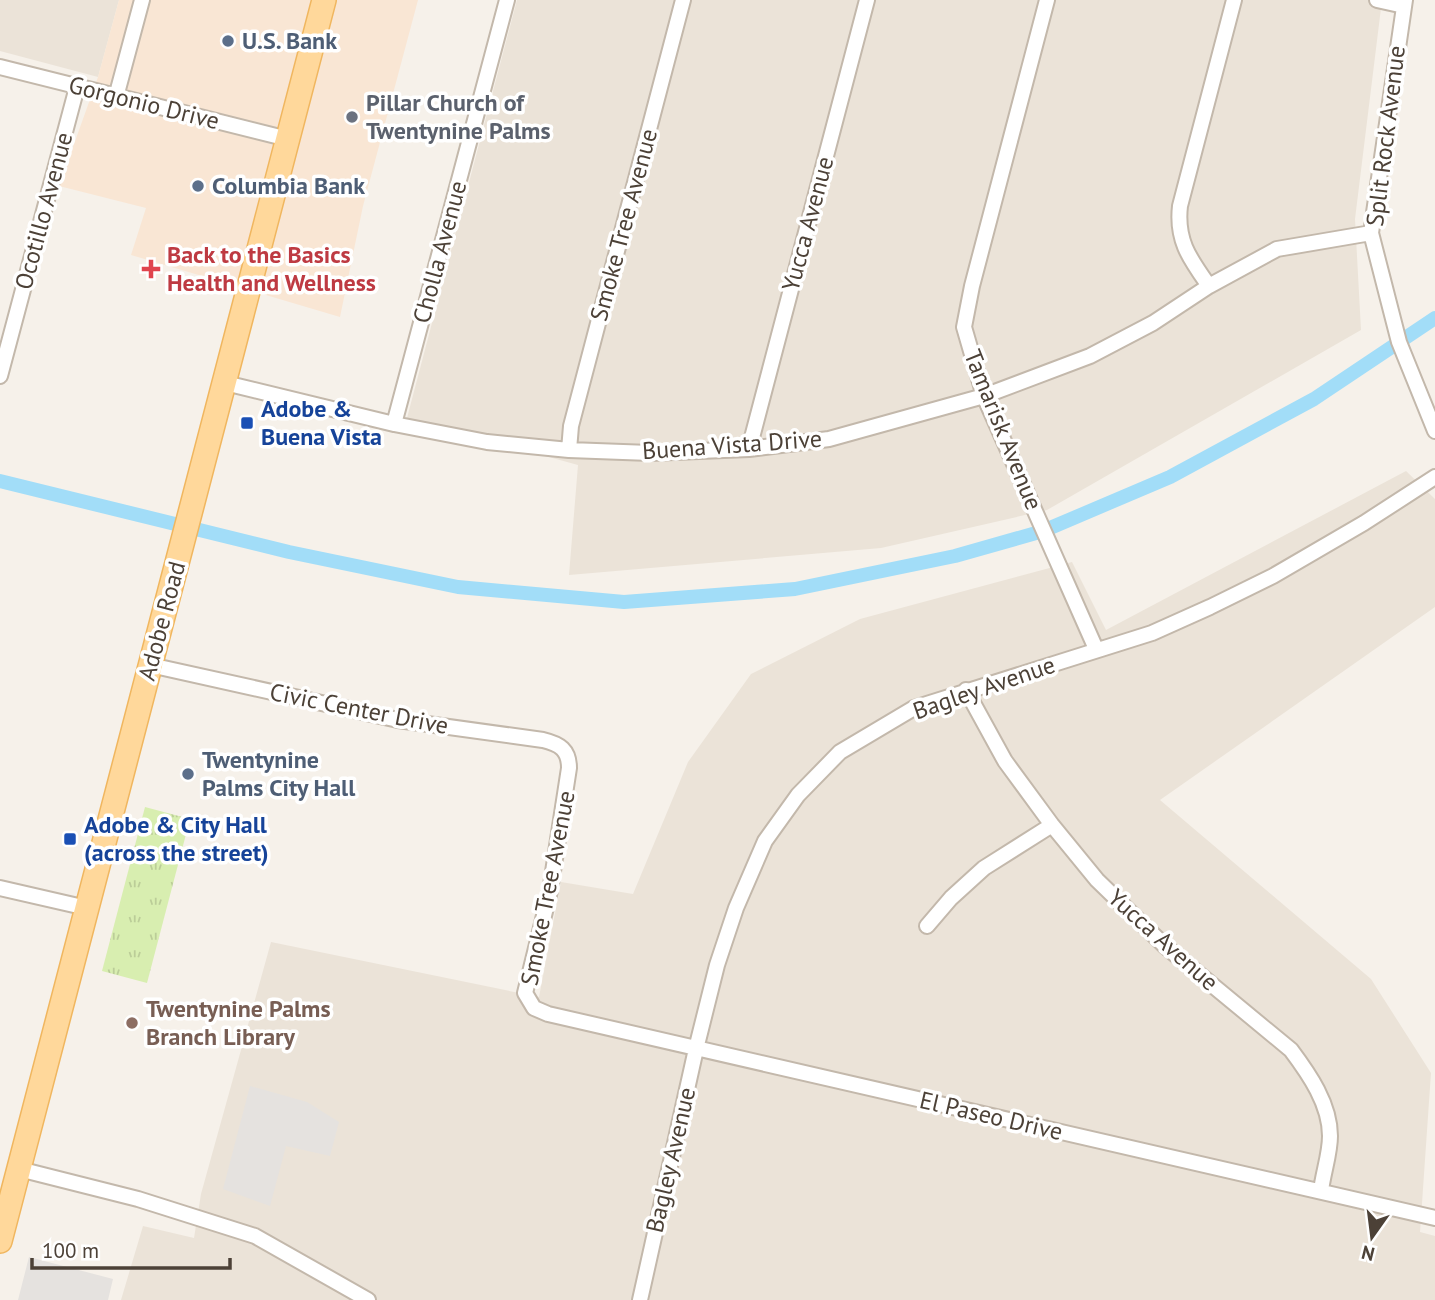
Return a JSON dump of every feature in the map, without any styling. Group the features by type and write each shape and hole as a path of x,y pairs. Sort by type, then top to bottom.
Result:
{"main road":[{"name":"Adobe Road","path":"0,1241 324,0"}],"street":[{"path":"117,97 142,0"},
{"name":"Cholla Avenue","path":"394,424 507,0"},
{"name":"Smoke Tree Avenue","path":"569,450 571,426 683,0"},
{"name":"Yucca Avenue","path":"749,449 866,0"},
{"name":"Tamarisk Avenue","path":"1047,0 966,310 964,327 984,396 1096,649"},
{"path":"1209,286 1189,258 1181,241 1179,214 1234,0"},
{"path":"1377,0 1405,3"},
{"name":"Split Rock Avenue","path":"1405,3 1371,233 1399,342 1435,431"},
{"name":"Gorgonio Drive","path":"0,67 288,139"},
{"name":"Ocotillo Avenue","path":"0,376 77,87"},
{"name":"Buena Vista Drive","path":"225,383 394,424 487,442 569,450 650,453 749,449 828,439 984,396 1090,356 1153,323 1209,286 1277,249 1371,233"},
{"name":"Bagley Avenue","path":"640,1300 717,965 736,908 765,841 798,795 840,752 914,708 1152,633 1273,576 1364,523 1435,477"},
{"name":"Civic Center Drive","path":"150,665 398,720 543,740 558,744 566,751"},
{"name":"Yucca Avenue","path":"966,690 1004,761 1097,880 1196,973 1291,1050 1307,1072 1320,1094 1330,1134 1321,1191"},
{"name":"Smoke Tree Avenue","path":"548,1014 534,1008 525,993 550,891 564,816 569,768 566,751"},
{"path":"927,926 951,898 984,868 1052,825"},
{"path":"0,888 87,908"},
{"name":"El Paseo Drive","path":"548,1014 1435,1218"},
{"path":"19,1168 138,1199 254,1236 368,1300"}],"shaded area":[{"path":"0,0 119,0 98,77 0,51"},
{"path":"119,0 418,0 363,206 340,317 131,255 146,208 59,186 98,77"},
{"path":"517,0 1382,0 1355,219 1361,330 1047,510 881,548 569,575 578,465 407,418"},
{"path":"1406,471 1435,499 1435,607 1160,800 1371,979 1431,1073 1420,1232 1435,1236 1435,1300 121,1300 143,1226 194,1238 201,1194 271,942 539,997 561,882 633,894 688,762 751,674 860,619 1072,562 1106,630"},
{"path":"250,1086 307,1102 339,1122 330,1156 286,1146 270,1206 223,1189"},
{"path":"29,1257 113,1279 108,1300 18,1300"}],"green space":[{"path":"145,807 190,819 147,983 102,971"}],"waterway":[{"path":"0,481 289,552 458,587 624,602 795,589 955,556 1043,531 1170,477 1314,399 1435,318"}],"place":[{"name":"U.S. Bank","path":"228,41"},
{"name":"Pillar Church of Twentynine Palms","path":"352,117"},
{"name":"Columbia Bank","path":"198,186"},
{"name":"Back to the Basics Health and Wellness","path":"151,269"},
{"name":"Adobe & Buena Vista","path":"247,423"},
{"name":"Twentynine Palms City Hall","path":"188,774"},
{"name":"Adobe & City Hall (across the street)","path":"70,839"},
{"name":"Twentynine Palms Branch Library","path":"132,1023"}]}
